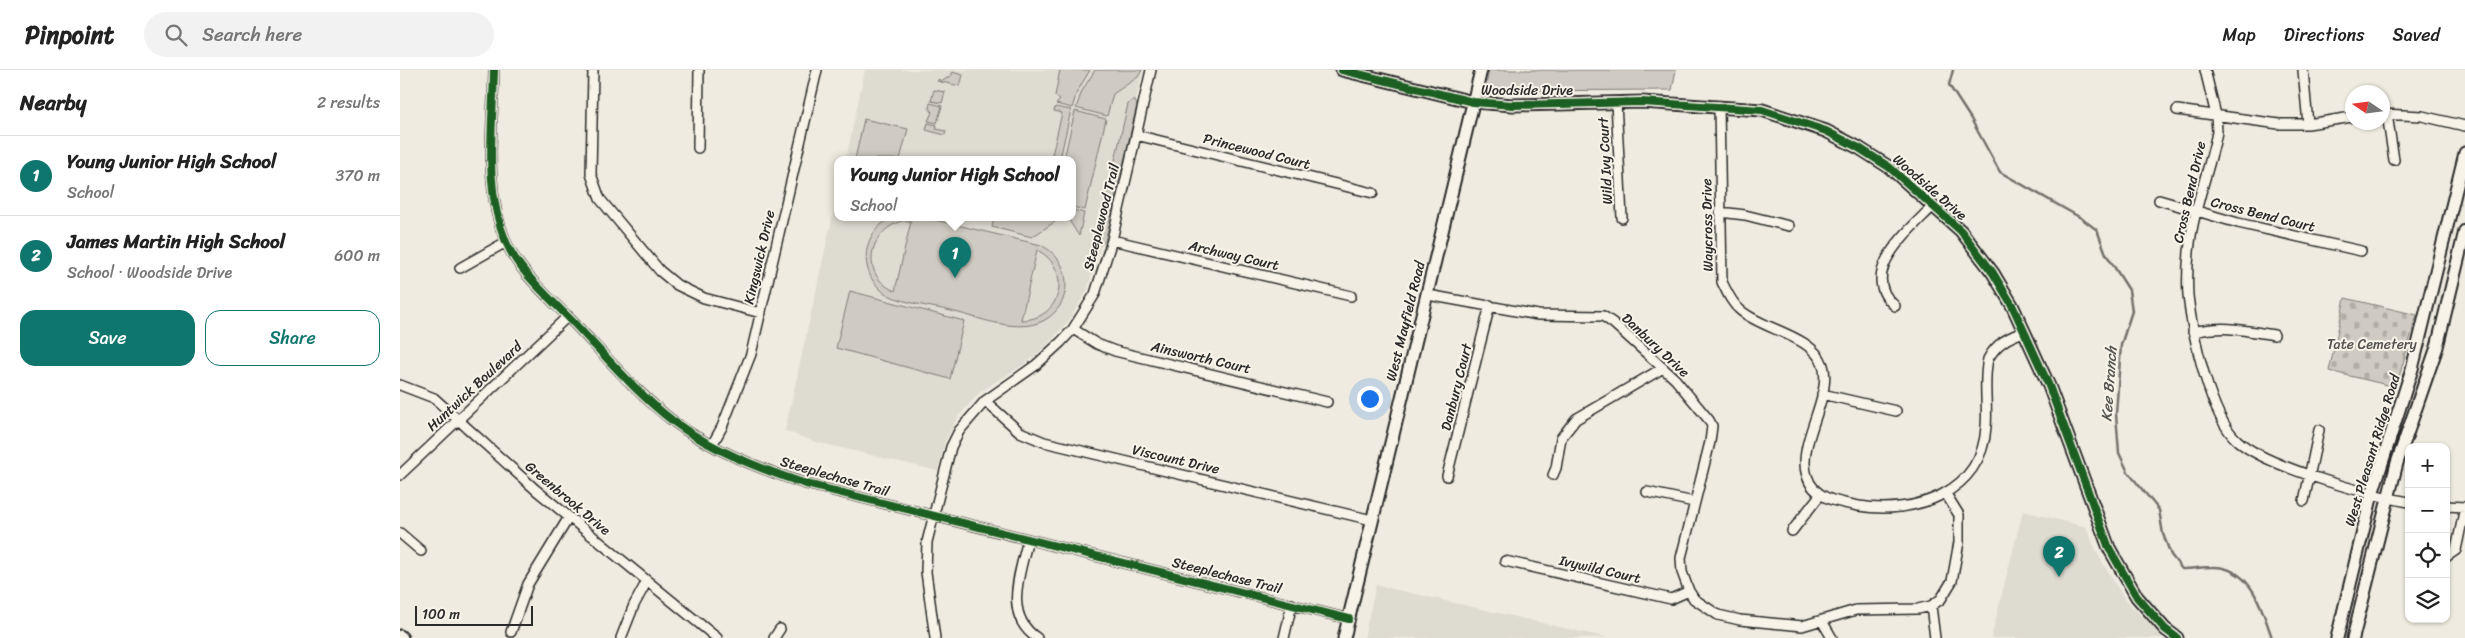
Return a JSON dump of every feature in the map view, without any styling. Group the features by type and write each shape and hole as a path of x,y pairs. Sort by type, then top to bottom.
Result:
{"street":[{"name":"Steeplechase Trail","path":"494,70 491,172 496,208 506,242 533,280 636,390 673,421 712,445 806,484 1348,619"},
{"path":"593,70 591,174 600,199 660,271 677,285 704,298 761,313"},
{"path":"698,148 699,70"},
{"name":"Kingswick Drive","path":"712,445 743,378 761,313 817,70"},
{"name":"Steeplewood Trail","path":"935,638 926,557 932,514 951,447 959,431 985,401 1036,365 1073,329 1095,294 1112,240 1152,70"},
{"name":"Woodside Drive","path":"1342,70 1354,71 1473,102 1513,104 1616,102 1719,106 1762,110 1826,131 1859,148 1889,167 1961,231 1978,251 2012,306 2048,386 2110,548 2137,597 2165,629 2177,638"},
{"name":"West Mayfield Road","path":"1344,638 1481,70"},
{"name":"Cross Bend Drive","path":"2205,70 2216,115 2217,132 2190,243 2188,294 2193,332 2214,402 2230,434 2248,449 2309,473 2388,498"},
{"path":"2303,70 2308,124"},
{"name":"Wild Ivy Court","path":"1616,102 1622,218"},
{"name":"Waycross Drive","path":"1719,106 1722,282 1728,297 1740,309 1753,319 1810,346 1823,365 1822,394 1805,467 1812,486 1820,495"},
{"path":"2177,110 2279,124 2308,124 2345,117"},
{"path":"2390,114 2422,116 2465,126"},
{"path":"2388,130 2394,160"},
{"name":"Princewood Court","path":"1136,135 1372,193"},
{"name":"West Pleasant Ridge Road","path":"2337,638 2372,494 2412,369 2465,153"},
{"name":"Cross Bend Court","path":"2159,200 2197,212 2361,251"},
{"path":"1895,306 1883,294 1881,287 1884,266 1893,249 1932,206"},
{"path":"1720,212 1745,215 1789,226"},
{"name":"West Pleasant Ridge Road","path":"2354,638 2397,463 2437,347 2465,231"},
{"name":"Archway Court","path":"1112,240 1351,296"},
{"path":"460,268 506,242"},
{"name":"Danbury Drive","path":"1428,295 1538,315 1603,316 1663,368 1709,420 1712,426 1710,442 1681,558 1682,572 1689,591 1694,599 1706,608 1718,615 1732,618 1780,625 1802,626 1856,610 1918,609 1931,606"},
{"name":"Danbury Court","path":"1447,476 1490,306"},
{"name":"Huntwick Boulevard","path":"400,475 568,316"},
{"path":"2193,332 2213,327 2228,327 2274,335"},
{"name":"Ainsworth Court","path":"1073,329 1097,344 1115,351 1327,402"},
{"path":"1792,531 1820,495 1844,503 1888,509 1912,506 1946,494 1960,483 1967,474 1984,441 1988,359 1992,351 2005,339 2024,332"},
{"path":"1553,475 1561,438 1576,419 1663,368"},
{"name":"Greenbrook Drive","path":"400,385 434,398 569,517 717,638"},
{"path":"1822,394 1896,411"},
{"name":"Viscount Drive","path":"985,401 1020,432 1044,442 1372,520"},
{"path":"2304,502 2319,430"},
{"path":"1647,492 1694,502"},
{"path":"1935,638 1931,606 1941,599 1952,581 1959,542 1959,515 1946,494"},
{"path":"2388,498 2405,501"},
{"path":"2450,506 2465,507 2456,550 2450,554"},
{"path":"511,632 528,584 569,517"},
{"path":"400,533 421,551"},
{"path":"1028,539 1016,599 1021,621 1037,638"},
{"name":"Ivywild Court","path":"1505,561 1671,599 1689,591"},
{"path":"621,638 634,605 648,580"},
{"path":"1284,638 1292,604"},
{"path":"1822,621 1832,638"},
{"path":"774,638 780,629"}],"shaded area":[{"path":"865,70 1143,70 1102,240 1087,291 1070,319 1051,341 1029,361 980,392 958,417 945,441 938,471 816,442 785,431 834,210 834,221 1076,221 1076,156 847,156"},
{"path":"2023,511 2086,527 2098,555 2124,598 2163,638 1991,638"},
{"path":"1376,585 1608,638 1364,638"}],"green space":[{"path":"1060,70 1090,70 1077,92 1072,108 1056,104 1060,100 1055,96"},
{"path":"1095,70 1142,70 1138,77 1113,94 1107,116 1076,108 1082,91"},
{"path":"1489,70 1676,70 1672,90 1485,91"},
{"path":"952,72 963,75 960,86 941,82 952,75"},
{"path":"934,90 945,92 942,103 931,101"},
{"path":"1134,99 1137,105 1105,241 1100,245 1097,238 1128,104"},
{"path":"930,103 942,106 937,123 928,121 932,112 929,108"},
{"path":"1055,107 1071,110 1061,156 1052,156 1062,113 1054,111"},
{"path":"1075,111 1106,119 1085,210 1076,208 1076,156 1065,156"},
{"path":"864,119 908,129 901,156 856,156"},
{"path":"928,123 937,125 936,129 946,131 945,135 926,130"},
{"path":"1076,211 1084,213 1079,236 1070,221 1076,221"},
{"path":"887,221 902,221 881,234 872,254 876,275 884,284 895,291 911,221 940,221 1041,245 1056,256 1062,266 1066,277 1063,299 1055,312 1044,320 1032,325 1019,326 991,322 895,298 878,287 867,265 866,253 869,242 875,232","holes":["1037,250 1048,258 1056,269 1059,280 1058,292 1054,303 1046,312 1035,318 1021,320"]},
{"path":"993,221 1056,221 1032,237 992,227"},
{"path":"850,291 964,321 950,379 836,348"},
{"name":"Tate Cemetery","path":"2345,298 2417,315 2396,387 2329,371"}],"waterway":[{"name":"Kee Branch","path":"1953,70 1949,85 1971,119 2000,172 2081,218 2097,230 2106,254 2129,290 2132,311 2121,345 2116,414 2119,453 2128,472 2159,510 2163,534 2171,555 2182,569 2212,567 2236,573 2253,591 2264,614 2272,638"}],"cycle path":[{"path":"494,70 491,135 494,200 506,242 512,253 535,284 633,385 659,410 703,441 737,458 806,484 1349,619"},
{"path":"1342,70 1473,102 1513,105 1642,102 1762,110 1826,131 1859,148 1889,167 1961,231 1993,273 2012,305 2049,386 2109,548 2137,597 2165,629 2177,638"}],"place":[{"name":"Young Junior High School","path":"955,278"},
{"name":"James Martin High School","path":"2059,577"}]}
